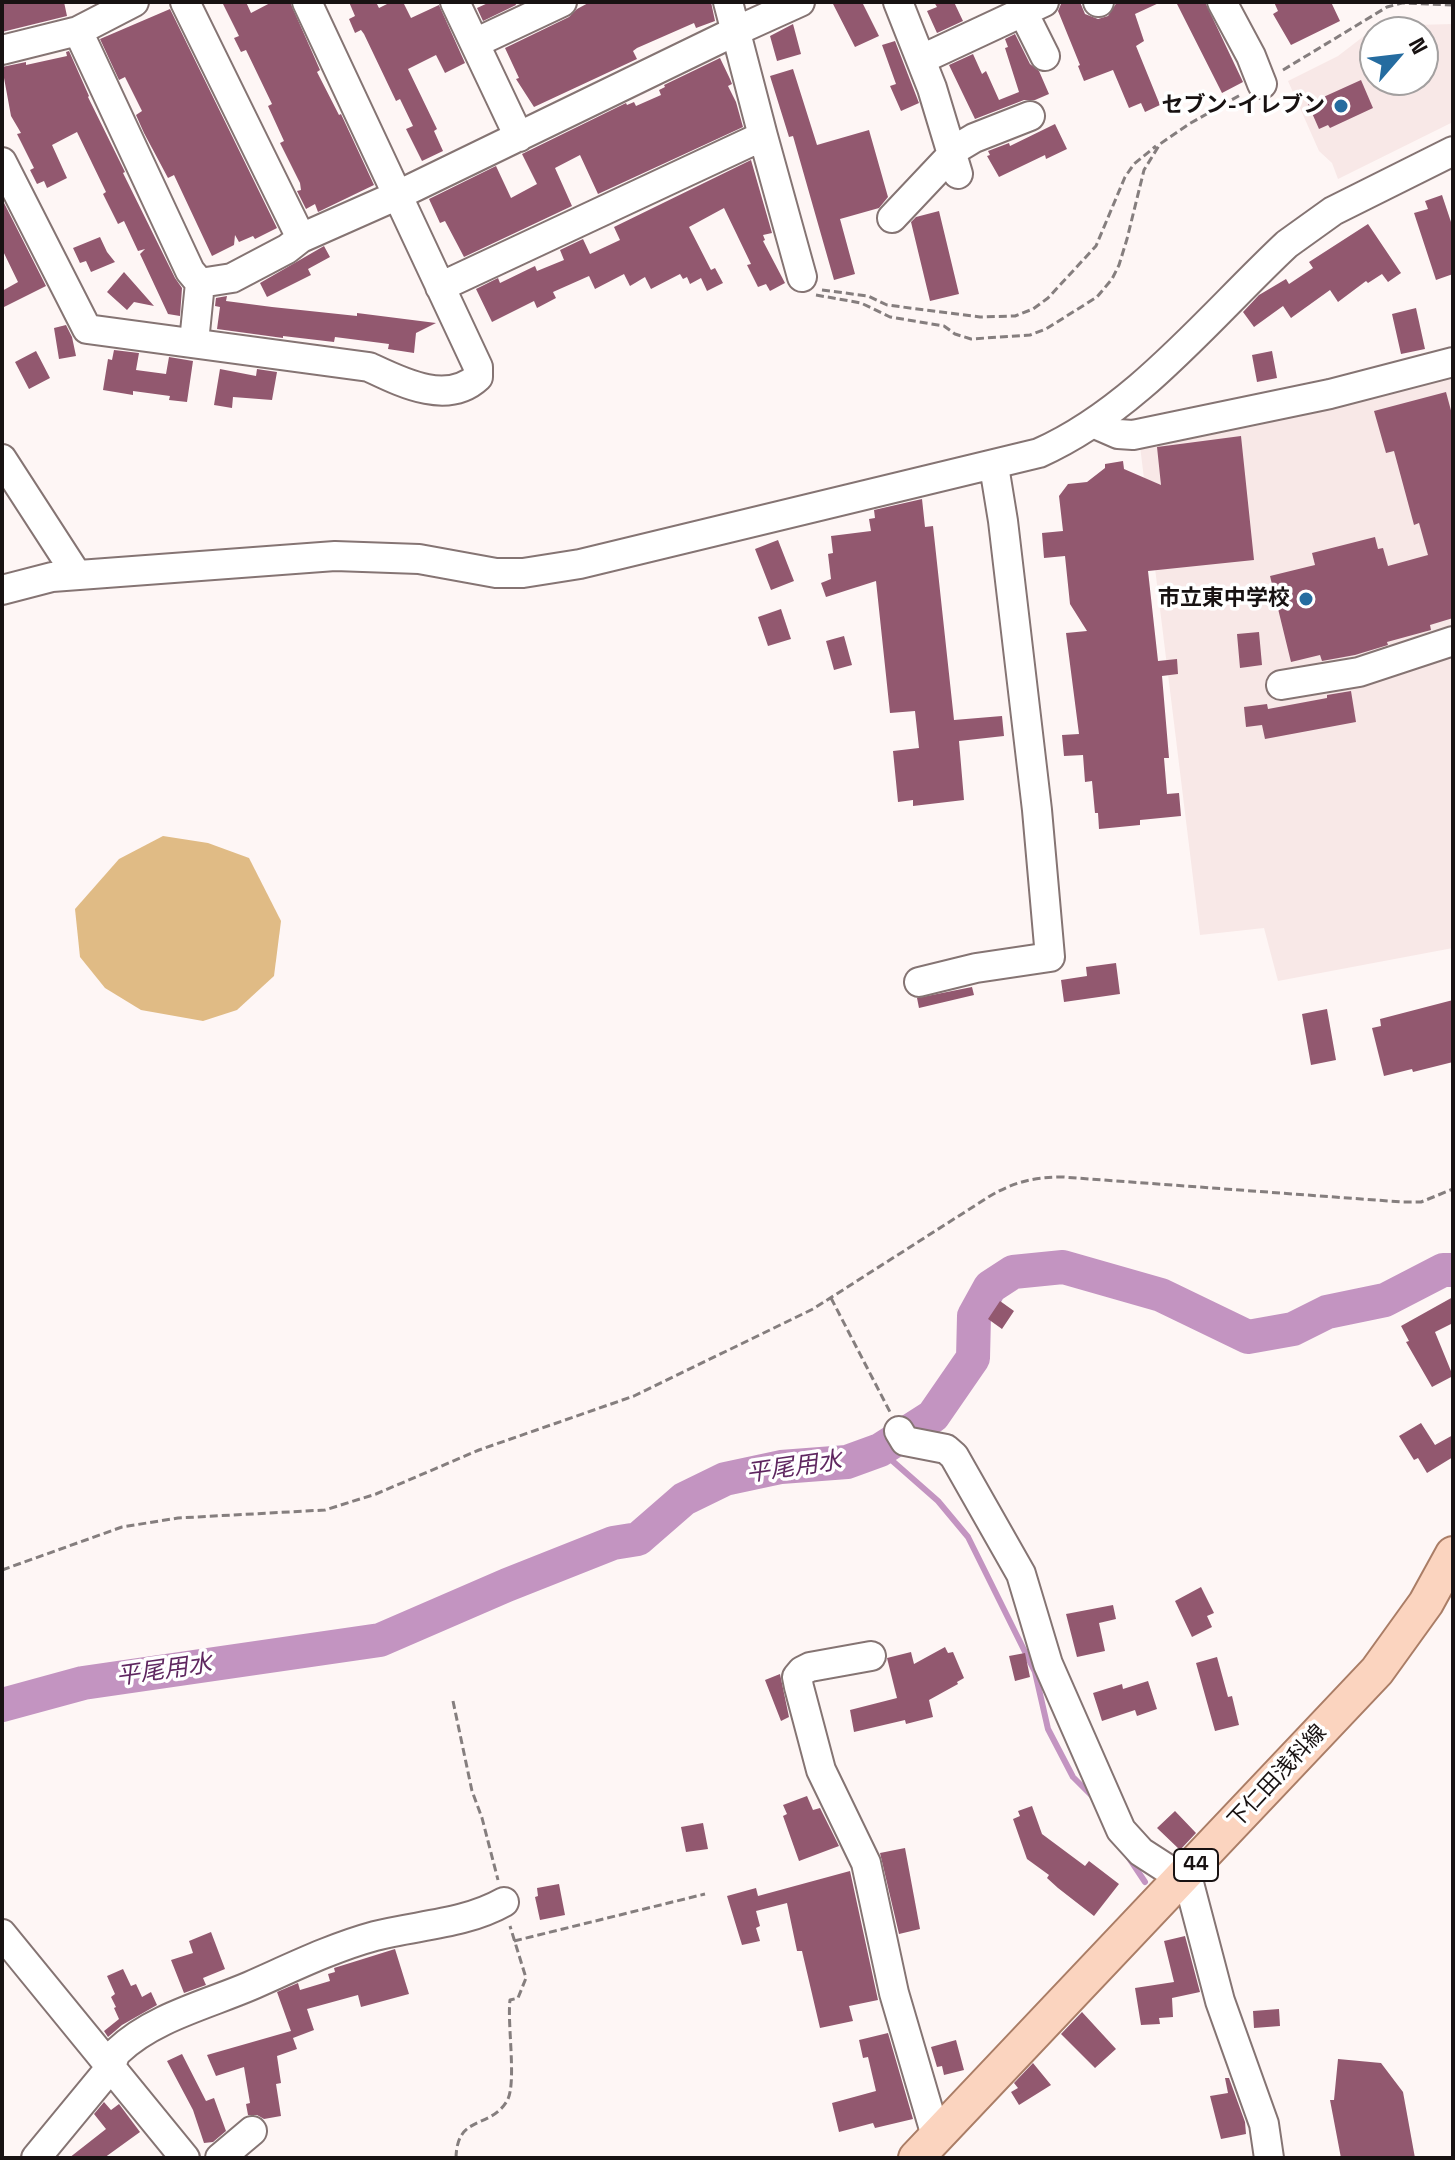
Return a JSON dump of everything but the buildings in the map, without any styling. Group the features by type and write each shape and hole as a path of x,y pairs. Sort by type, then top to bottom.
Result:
{"main road":[{"name":"下仁田浅科線","path":"926,2147 1377,1671 1426,1603 1453,1554"}],"street":[{"path":"2,50 78,31 134,2"},
{"path":"185,2 301,238"},
{"path":"2,162 87,329 369,367 406,385 451,391 469,385 478,377 478,367 307,2"},
{"path":"455,2 519,137"},
{"path":"475,43 562,2"},
{"path":"728,2 802,277"},
{"path":"200,283 232,278 287,249 301,238 398,195 800,2"},
{"path":"898,2 922,59 955,164"},
{"path":"1222,2 1262,84"},
{"path":"922,59 1033,7 1045,56"},
{"path":"78,31 190,271 200,283 194,342"},
{"path":"892,218 955,164 974,138 1030,116"},
{"path":"440,287 763,136"},
{"path":"2,590 52,577 335,556 419,559 496,573 523,573 580,564 1039,453 1095,424 1149,378 1287,244 1333,211 1453,151"},
{"path":"1095,424 1118,434 1133,435 1330,394 1453,362"},
{"path":"2,459 77,575"},
{"path":"919,982 976,968 1050,957 1037,810 994,466"},
{"path":"1281,685 1359,672 1453,641"},
{"path":"902,1436 946,1449 954,1456 1021,1574 1048,1664 1121,1830 1141,1852 1184,1878 1192,1889 1220,2001 1264,2124 1269,2157"},
{"path":"871,1656 810,1667 797,1677 821,1770 866,1863 926,2147"},
{"path":"36,2158 111,2067 116,2053 141,2034 206,2001 352,1943 482,1914 504,1902"},
{"path":"2,1934 185,2158"},
{"path":"220,2158 252,2131"}],"path":[{"path":"802,277 813,289 868,296 887,305 980,317 1015,316 1033,309 1048,298 1096,246 1125,177 1134,164 1160,144 1387,7 1402,3 1453,5"},
{"path":"802,277 806,288 817,295 861,303 890,317 944,326 955,334 971,339 1030,335 1046,329 1097,297 1112,279 1123,252 1144,170 1160,144"},
{"path":"2,1570 122,1527 157,1520 325,1510 350,1503 479,1450 634,1396 831,1298 990,1196 1028,1179 1063,1177 1402,1202 1421,1202 1453,1189"},
{"path":"831,1298 902,1436"},
{"path":"453,1701 472,1791 526,1978 518,1998 510,2000 510,2093 500,2110 462,2132 457,2141 456,2158"},
{"path":"514,1941 705,1894"}],"shaded area":[{"path":"1439,24 1453,24 1453,122 1338,179 1332,163 1319,151 1288,81 1338,56 1359,40 1359,96 1439,96"},
{"name":"市立東中学校","path":"1453,376 1453,948 1278,981 1264,928 1200,935 1140,446 1256,426"},
{"path":"163,836 208,843 249,858 281,921 274,976 237,1010 203,1021 141,1010 105,988 80,957 75,909 119,859"}],"waterway":[{"name":"平尾用水","path":"2,1705 83,1683 380,1640 613,1543 638,1539 684,1499 725,1479 781,1467 847,1462 880,1450 933,1416 973,1358 974,1316 990,1287 1013,1272 1063,1267 1161,1295 1248,1337 1293,1329 1327,1312 1385,1300 1443,1270 1453,1270"},
{"path":"880,1450 938,1501 968,1537 1035,1672 1048,1729 1073,1777 1093,1797"},
{"path":"1127,1855 1145,1882"}],"place":[{"name":"セブン-イレブン","path":"1341,106"},
{"name":"市立東中学校","path":"1306,599"}]}
